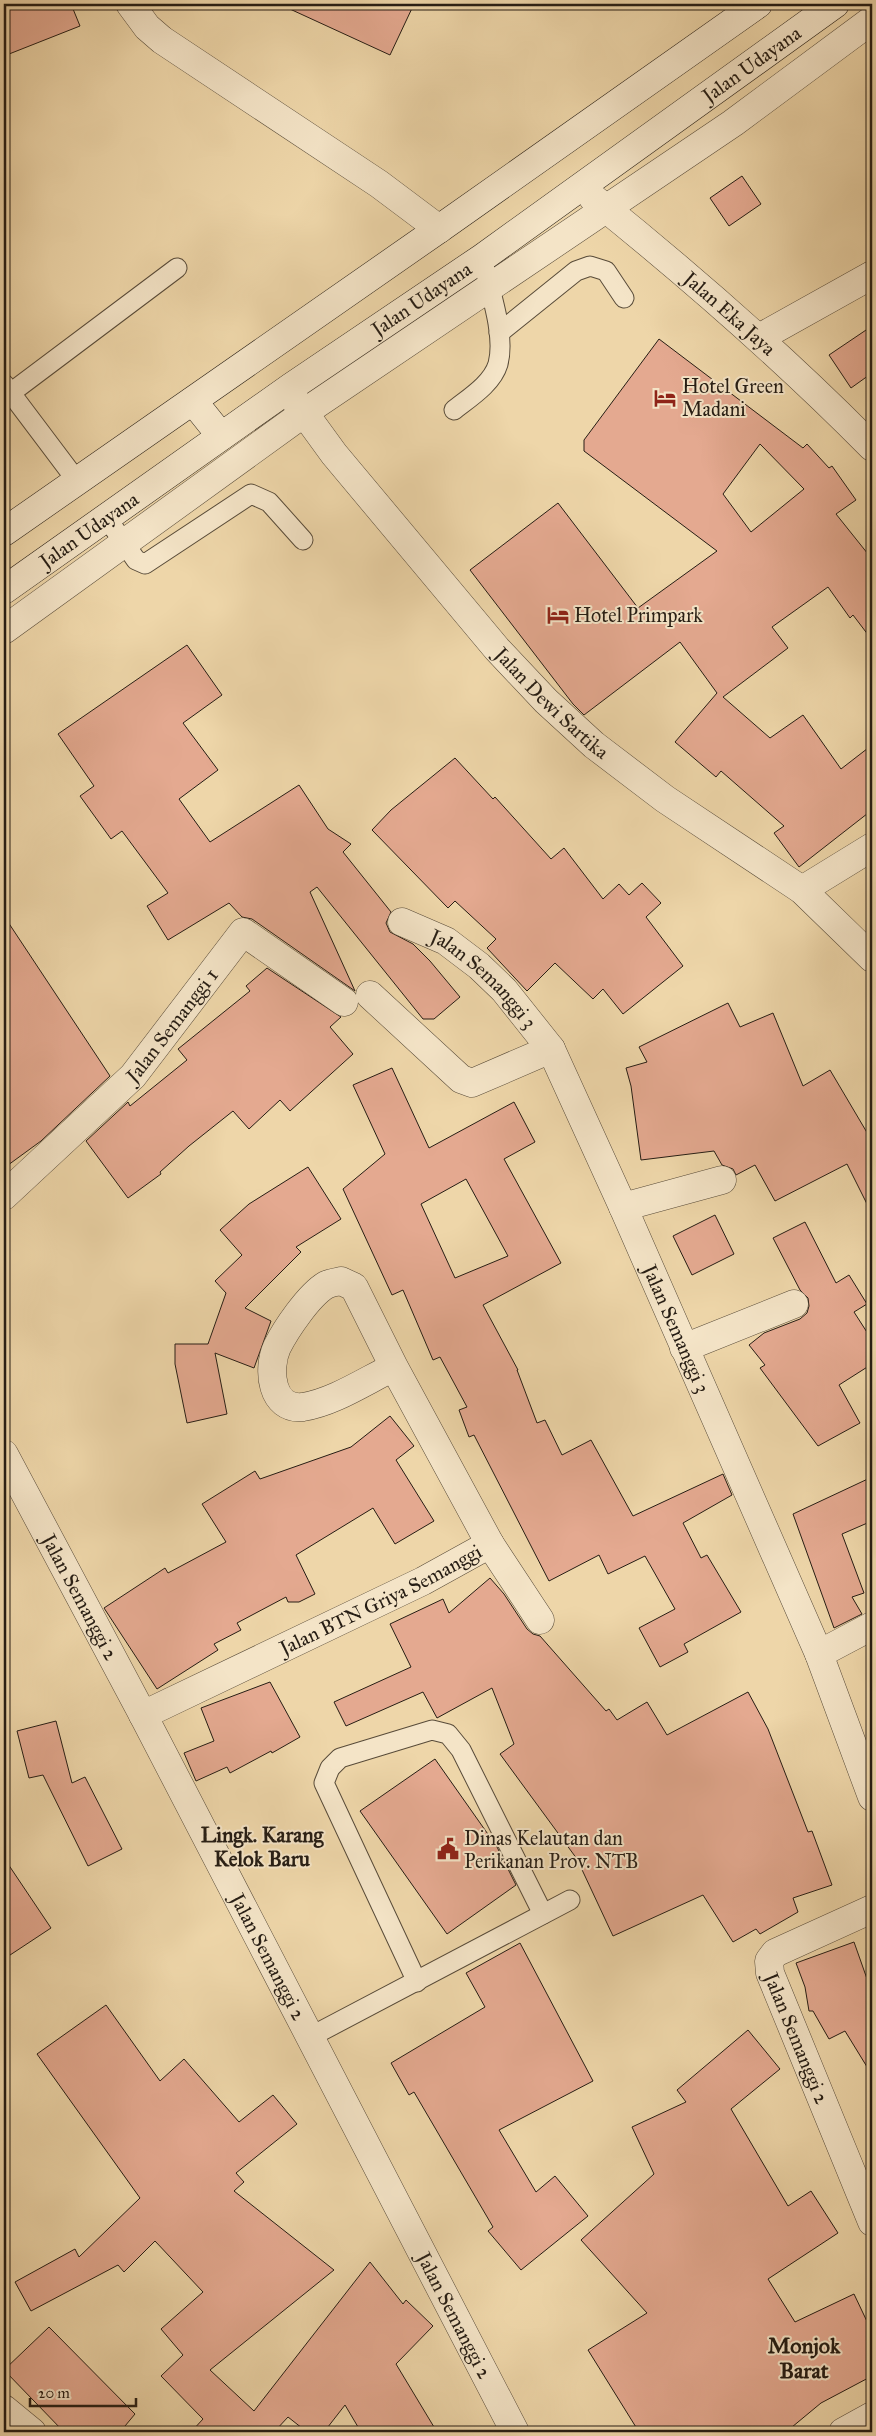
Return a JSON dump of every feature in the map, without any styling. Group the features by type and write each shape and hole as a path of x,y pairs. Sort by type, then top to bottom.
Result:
{"street":[{"path":"130,4 147,27 162,40 379,184 439,230"},
{"path":"4,532 439,230 758,4"},
{"name":"Jalan Udayana","path":"4,590 286,390 482,258 835,4"},
{"path":"4,630 304,413 733,123 776,89 872,20"},
{"name":"Jalan Eka Jaya","path":"580,188 661,252 759,338 822,396 872,447"},
{"path":"759,338 872,275"},
{"name":"Jalan Dewi Sartika","path":"286,390 334,454 497,649 546,701 594,745 665,799 802,890 872,958"},
{"path":"193,401 221,436"},
{"path":"802,890 872,847"},
{"name":"Jalan Semanggi 3","path":"402,922 446,941 479,966 504,990 551,1049 624,1207 819,1654 872,1797"},
{"name":"Jalan Semanggi 1","path":"4,1196 133,1076 243,932 357,999 461,1079 472,1083 551,1049"},
{"path":"624,1207 722,1180"},
{"name":"Jalan BTN Griya Semanggi","path":"143,1715 423,1580 490,1544 394,1367 354,1287 341,1281 326,1285 306,1303 277,1348 273,1365 273,1384 278,1398 287,1406 302,1407 327,1400 394,1367"},
{"path":"684,1348 794,1304"},
{"name":"Jalan Semanggi 2","path":"4,1454 143,1715 515,2432"},
{"path":"490,1544 540,1620"},
{"path":"819,1654 872,1626"},
{"name":"Jalan Semanggi 2","path":"872,1909 775,1953 769,1961 770,1973 872,2222"},
{"path":"4,2409 32,2432"},
{"path":"843,2432 872,2416"}],"lane":[{"path":"454,410 482,388 498,364 499,333 482,258"},
{"path":"499,333 576,271 590,266 606,271 624,298"},
{"path":"77,481 6,392 177,268"},
{"path":"106,517 136,560 145,564 251,494 269,502 303,540"},
{"path":"417,1982 324,1783 330,1768 340,1758 432,1730 448,1734 461,1750 543,1914"},
{"path":"310,2037 570,1900"}],"building":[{"path":"4,4 71,4 80,26 4,56"},
{"path":"279,4 414,4 390,55"},
{"path":"742,176 761,204 729,226 710,198"},
{"path":"872,326 872,373 851,388 829,355"},
{"path":"659,339 803,448 807,444 829,468 832,466 856,500 836,514 872,559 872,640 853,615 850,618 828,587 772,627 788,648 723,697 770,738 803,715 841,769 872,745 872,810 799,867 774,833 784,826 721,771 716,777 675,742 717,693 680,642 584,715 573,704 470,570 558,503 638,608 717,551 584,451 584,440","holes":["760,444 804,489 751,532 723,494"]},
{"path":"187,645 222,695 183,723 218,770 179,799 210,842 299,785 328,829 351,844 343,852 391,912 386,923 390,932 413,944 460,997 434,1019 423,1019 317,887 310,892 355,991 252,919 242,917 229,903 168,940 147,906 168,893 122,831 111,839 80,796 94,786 58,734"},
{"path":"455,758 493,799 495,797 551,859 564,848 603,899 619,884 629,895 642,883 661,903 646,917 683,966 623,1014 603,989 593,999 555,963 527,991 487,948 496,939 455,901 448,908 372,830 391,810"},
{"path":"4,916 110,1076 41,1141 4,1168"},
{"path":"267,968 341,1017 330,1027 353,1054 290,1111 280,1100 249,1129 233,1111 189,1146 160,1172 161,1174 128,1198 86,1141 128,1102 130,1106 187,1060 178,1049 250,991 246,986"},
{"path":"728,1003 740,1027 773,1013 803,1086 830,1070 872,1141 872,1214 847,1164 775,1201 755,1165 736,1175 733,1169 722,1165 714,1151 641,1160 631,1086 626,1068 647,1062 639,1047"},
{"path":"392,1068 429,1148 514,1102 535,1142 504,1159 561,1263 483,1305 518,1370 537,1423 545,1420 562,1455 591,1440 633,1516 723,1474 732,1495 683,1523 701,1558 707,1555 741,1612 684,1644 688,1652 660,1667 639,1628 675,1609 645,1556 608,1574 599,1555 549,1581 474,1435 469,1437 459,1410 467,1407 440,1357 433,1360 403,1290 392,1295 343,1189 385,1154 353,1085","holes":["466,1179 508,1256 455,1278 421,1204"]},
{"path":"308,1167 341,1219 296,1247 301,1252 245,1308 271,1321 254,1368 215,1353 227,1414 187,1423 175,1364 175,1344 208,1344 226,1293 215,1281 242,1255 220,1230 249,1204"},
{"path":"715,1215 734,1254 692,1275 673,1236"},
{"path":"805,1222 836,1283 849,1275 867,1304 854,1312 872,1340 872,1364 839,1385 860,1423 818,1446 760,1368 765,1365 749,1345 764,1333 800,1319 807,1313 809,1306 808,1298 800,1290 773,1238"},
{"path":"390,1416 414,1446 396,1460 434,1521 395,1544 373,1508 296,1555 315,1594 299,1602 288,1602 286,1597 237,1623 241,1630 214,1644 218,1650 157,1689 104,1608 165,1568 168,1573 226,1542 202,1504 255,1471 260,1479 351,1447"},
{"path":"872,1477 872,1521 842,1534 864,1593 852,1597 862,1614 834,1628 793,1514"},
{"path":"490,1578 504,1594 527,1629 533,1634 540,1636 606,1711 609,1709 617,1720 647,1702 667,1735 748,1692 768,1729 808,1832 812,1831 832,1885 793,1898 798,1912 760,1934 756,1929 733,1942 703,1895 613,1936 577,1859 500,1754 514,1744 492,1688 437,1718 423,1692 346,1726 334,1702 411,1667 390,1624 443,1599 449,1613"},
{"path":"270,1682 300,1737 230,1773 227,1767 196,1781 184,1753 214,1741 201,1708"},
{"path":"56,1721 72,1783 85,1777 122,1849 88,1866 43,1775 29,1778 17,1731"},
{"path":"435,1759 497,1847 516,1885 447,1934 360,1811"},
{"path":"4,1858 51,1928 4,1959"},
{"path":"854,1942 872,1993 872,2075 845,2031 829,2039 813,2011 809,2011 805,1987 796,1963"},
{"path":"520,1943 593,2081 499,2130 536,2192 555,2176 588,2216 521,2270 488,2231 493,2227 414,2092 409,2095 391,2063 485,2007 466,1973"},
{"path":"106,2005 160,2081 184,2059 239,2122 273,2095 297,2124 236,2173 244,2182 234,2191 334,2270 210,2370 254,2411 370,2262 403,2304 406,2300 433,2326 396,2364 437,2432 361,2432 345,2405 324,2432 307,2432 288,2417 276,2432 191,2432 203,2419 161,2376 183,2355 161,2329 203,2292 155,2241 124,2272 118,2265 31,2311 15,2282 75,2249 79,2257 140,2198 37,2054"},
{"path":"748,2030 780,2069 731,2109 788,2206 811,2191 838,2233 768,2279 795,2322 854,2294 872,2332 872,2376 821,2403 786,2432 639,2432 588,2350 647,2313 581,2240 654,2174 632,2127 686,2102 677,2090"},
{"path":"49,2327 135,2414 120,2432 64,2432 4,2370"}],"place":[{"name":"Hotel Green Madani","path":"665,398"},
{"name":"Hotel Primpark","path":"558,615"},
{"name":"Dinas Kelautan dan Perikanan Prov. NTB","path":"448,1849"}],"district":[{"name":"Lingk. Karang Kelok Baru","path":"262,1847"},
{"name":"Monjok Barat","path":"804,2358"}]}
